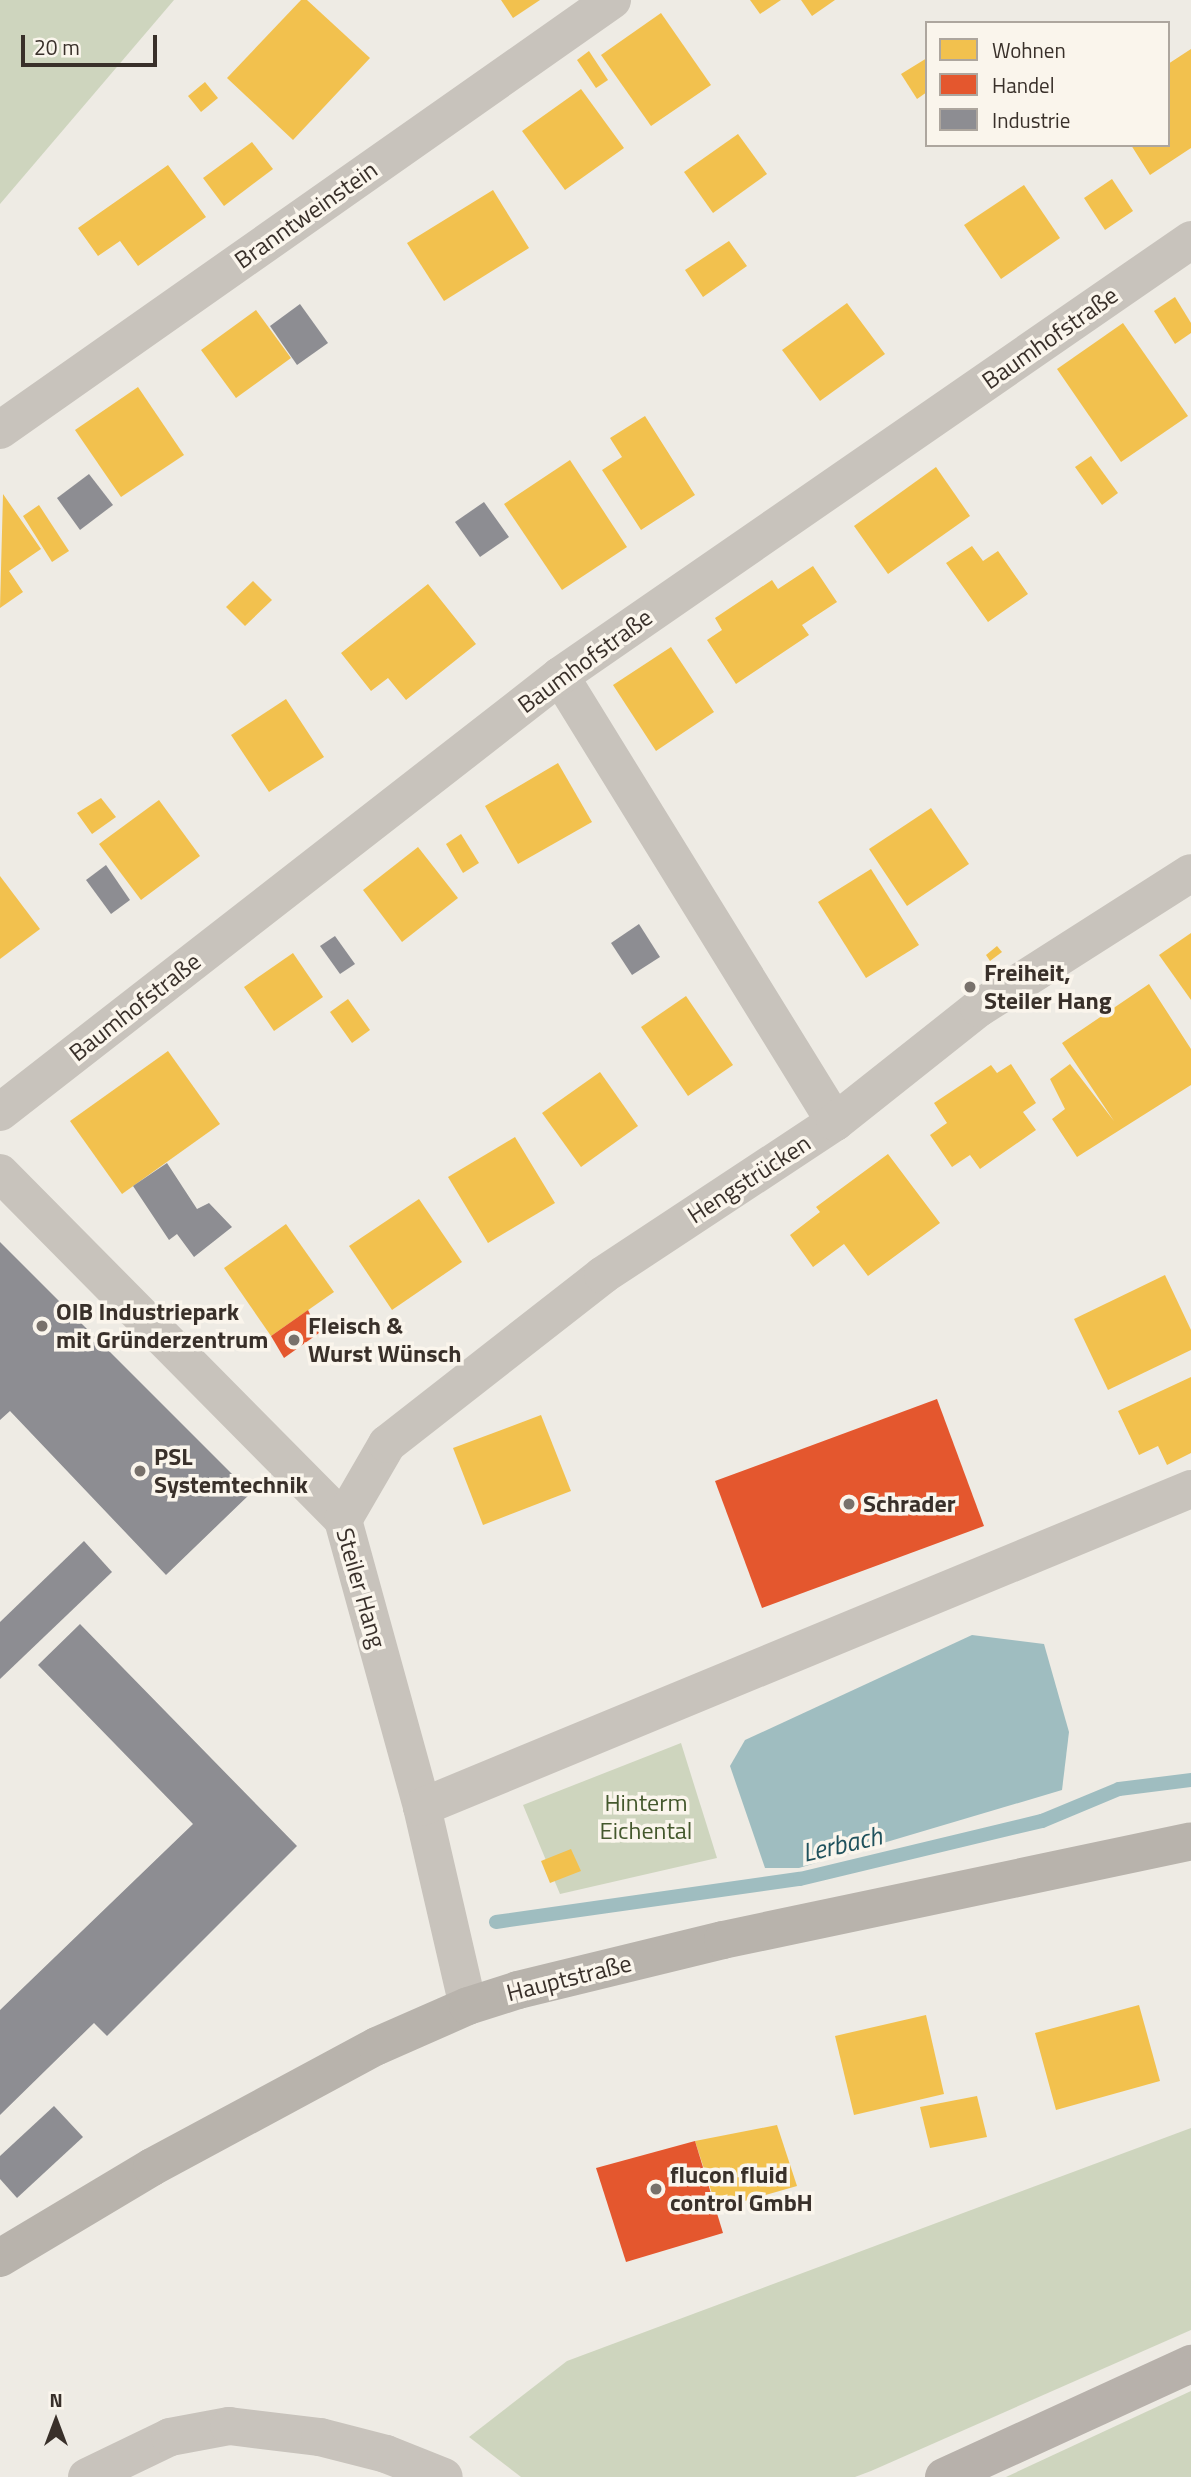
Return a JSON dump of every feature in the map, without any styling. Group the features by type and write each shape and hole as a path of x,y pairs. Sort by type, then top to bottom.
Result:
{"main road":[{"path":"944,2477 1191,2364"}],"street":[{"name":"Branntweinstein","path":"0,430 612,0"},
{"name":"Baumhofstraße","path":"0,1112 560,676 1191,240"},
{"path":"560,676 835,1122"},
{"name":"Hengstrücken","path":"343,1520 387,1444 603,1275 835,1122 979,1008 1191,873"},
{"name":"Steiler Hang","path":"0,1173 343,1520 422,1807 468,2006"},
{"path":"422,1807 1191,1489"},
{"name":"Hauptstraße","path":"0,2258 152,2167 377,2046 468,2006 530,1987 723,1940 1191,1841"},
{"path":"88,2477 170,2437 229,2426 320,2437 386,2454 444,2477"}],"green space":[{"path":"0,0 174,0 0,204"},
{"name":"Hinterm Eichental","path":"681,1743 717,1858 560,1894 523,1805"},
{"path":"1191,2128 1191,2330 871,2471 855,2477 521,2477 469,2437 567,2361"},
{"path":"1191,2391 1191,2477 1006,2477"}],"water":[{"path":"972,1635 1044,1644 1069,1732 1062,1790 799,1868 765,1868 730,1766 745,1740"}],"building: Wohnen":[{"path":"301,0 307,0 370,58 293,140 227,78"},
{"path":"501,0 540,0 513,18"},
{"path":"750,0 781,0 760,14"},
{"path":"801,0 835,0 812,16"},
{"path":"661,13 711,85 651,126 601,55"},
{"path":"1191,49 1191,148 1150,175 1132,147 1170,147 1170,63"},
{"path":"589,51 608,80 596,88 577,60"},
{"path":"925,59 925,93 917,99 901,74"},
{"path":"205,82 218,98 201,112 188,96"},
{"path":"581,89 624,148 565,190 522,131"},
{"path":"738,134 767,174 713,213 684,172"},
{"path":"252,142 273,169 224,206 203,178"},
{"path":"168,165 206,217 138,266 120,241 98,256 78,228"},
{"path":"1112,179 1133,211 1105,230 1084,198"},
{"path":"1024,185 1060,238 1001,279 964,225"},
{"path":"493,190 529,248 444,301 407,243"},
{"path":"729,241 747,266 703,297 685,270"},
{"path":"1175,297 1191,323 1191,333 1175,344 1154,311"},
{"path":"847,303 885,354 820,401 782,350"},
{"path":"256,310 291,358 236,398 201,350"},
{"path":"1123,323 1188,416 1121,462 1057,369"},
{"path":"138,387 184,455 121,497 75,430"},
{"path":"645,416 695,495 641,530 602,470 622,457 610,438"},
{"path":"1091,456 1118,493 1102,505 1075,467"},
{"path":"570,460 627,547 562,590 504,504"},
{"path":"936,467 970,516 888,574 854,526"},
{"path":"3,494 41,549 9,571 23,592 0,608"},
{"path":"39,505 69,551 52,562 23,516"},
{"path":"972,546 983,561 998,551 1028,594 988,622 946,563"},
{"path":"813,566 837,602 802,625 809,635 736,684 707,640 722,630 715,618 772,580 778,589"},
{"path":"253,581 272,600 245,626 226,607"},
{"path":"428,584 476,644 406,700 388,678 371,691 341,653"},
{"path":"671,647 714,712 656,751 613,685"},
{"path":"286,699 324,757 269,792 231,735"},
{"path":"558,763 592,822 518,864 485,806"},
{"path":"101,798 116,817 92,834 77,813"},
{"path":"159,800 200,856 141,900 99,844"},
{"path":"931,808 969,864 907,906 869,849"},
{"path":"461,834 479,863 463,873 446,844"},
{"path":"418,847 458,898 402,942 363,890"},
{"path":"871,869 919,945 866,978 818,902"},
{"path":"0,876 40,929 0,959"},
{"path":"1191,933 1191,1000 1159,955"},
{"path":"997,946 1002,952 990,961 986,955"},
{"path":"293,953 323,997 274,1031 244,987"},
{"path":"1149,984 1191,1049 1191,1085 1077,1157 1052,1119 1065,1109 1050,1079 1070,1064 1114,1121 1062,1043"},
{"path":"686,996 733,1065 688,1096 641,1027"},
{"path":"348,999 370,1030 352,1043 330,1012"},
{"path":"168,1051 220,1124 122,1194 70,1121"},
{"path":"1011,1064 1036,1103 1023,1112 1036,1130 980,1169 970,1155 952,1167 930,1135 947,1123 934,1103 991,1065 997,1073"},
{"path":"600,1072 638,1126 581,1167 542,1113"},
{"path":"515,1137 555,1203 488,1243 448,1177"},
{"path":"888,1154 940,1223 868,1276 844,1244 813,1267 790,1235 820,1212 816,1207"},
{"path":"419,1199 462,1262 392,1310 349,1246"},
{"path":"286,1224 334,1292 271,1336 224,1268"},
{"path":"1165,1275 1191,1330 1191,1350 1108,1390 1074,1319"},
{"path":"1191,1377 1191,1453 1167,1465 1158,1446 1139,1455 1118,1411"},
{"path":"541,1415 571,1491 483,1525 453,1448"},
{"path":"571,1849 581,1871 550,1883 541,1861"},
{"path":"1139,2005 1160,2081 1056,2110 1035,2033"},
{"path":"926,2015 944,2094 854,2115 835,2036"},
{"path":"977,2096 987,2137 930,2148 920,2107"},
{"path":"777,2125 797,2186 717,2209 695,2141"}],"building: Handel":[{"path":"308,1310 319,1333 284,1358 271,1336"},
{"name":"Schrader","path":"937,1399 984,1526 762,1608 715,1481"},
{"name":"flucon fluid control GmbH","path":"695,2141 723,2233 626,2262 596,2168"}],"building: Industrie":[{"path":"300,304 328,343 297,365 270,326"},
{"path":"89,474 113,505 80,530 57,498"},
{"path":"484,502 509,537 480,557 455,522"},
{"path":"106,865 130,900 111,914 86,880"},
{"path":"639,924 660,957 632,975 611,943"},
{"path":"335,936 355,964 340,974 320,946"},
{"path":"167,1163 197,1209 209,1203 232,1227 194,1257 177,1234 169,1240 133,1186"},
{"name":"OIB Industriepark mit Gründerzentrum","path":"0,1242 251,1493 166,1575 10,1411 0,1420"},
{"path":"84,1541 112,1572 0,1679 0,1622"},
{"path":"80,1624 297,1846 107,2036 94,2023 0,2115 0,2010 193,1824 38,1665"},
{"path":"54,2106 83,2137 17,2198 0,2179 0,2156"}],"waterway":[{"name":"Lerbach","path":"496,1922 800,1879 1042,1821 1119,1789 1191,1780"}],"place":[{"name":"Freiheit, Steiler Hang","path":"970,987"},
{"name":"OIB Industriepark mit Gründerzentrum","path":"42,1326"},
{"name":"Fleisch & Wurst Wünsch","path":"294,1340"},
{"name":"PSL Systemtechnik","path":"140,1471"},
{"name":"Schrader","path":"849,1504"},
{"name":"flucon fluid control GmbH","path":"656,2189"}]}
